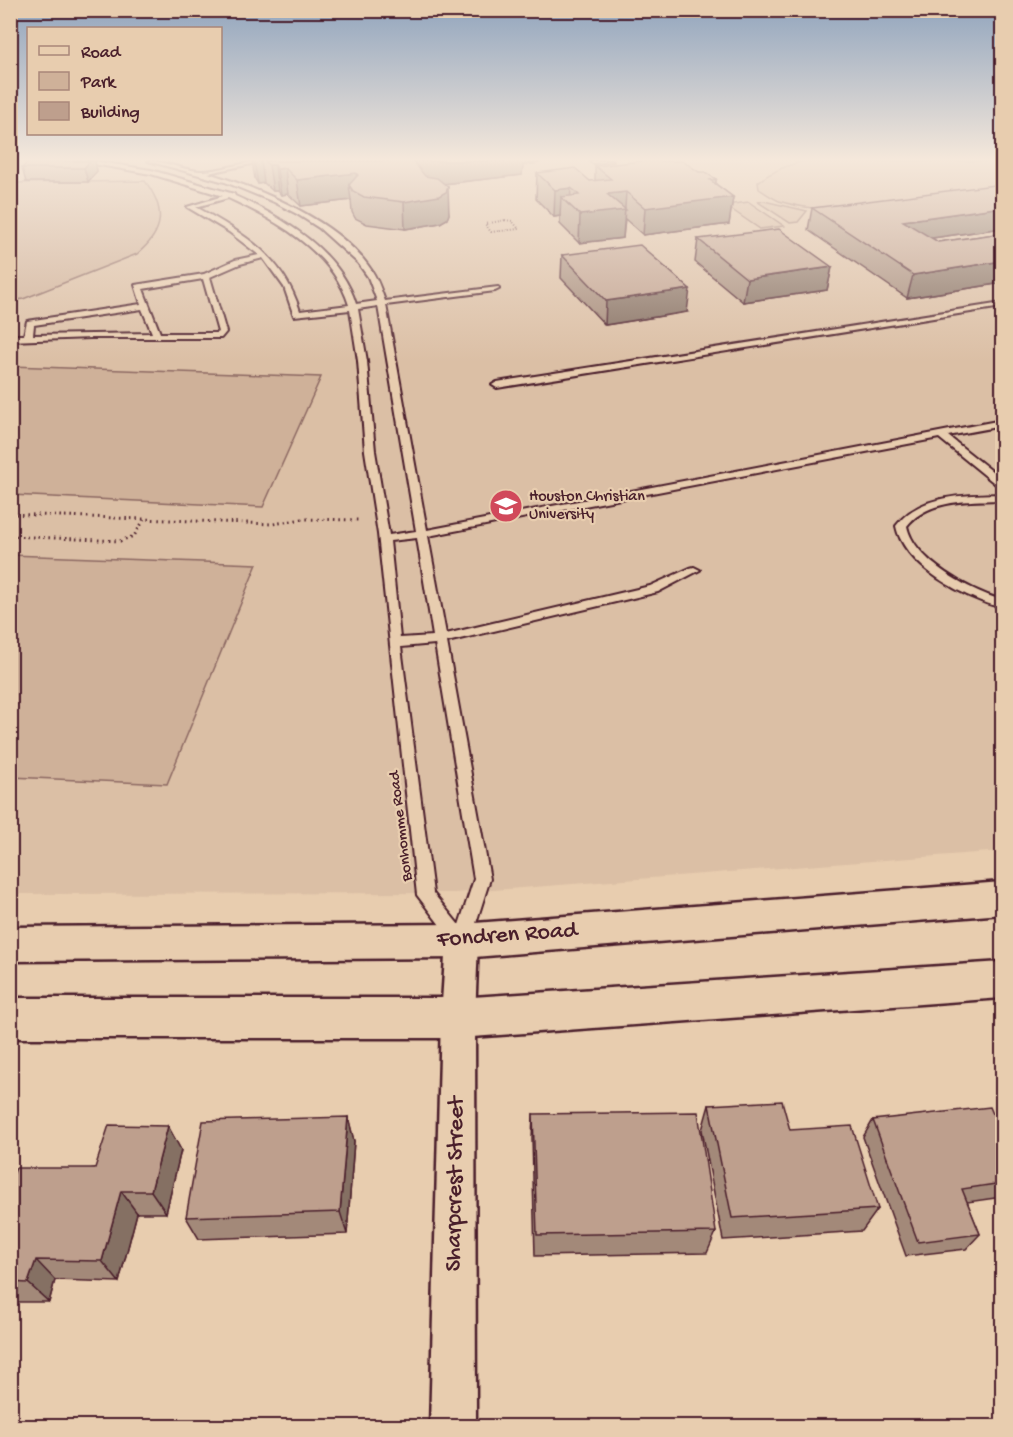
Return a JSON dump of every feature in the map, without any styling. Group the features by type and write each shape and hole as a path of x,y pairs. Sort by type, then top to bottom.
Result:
{"main road":[{"name":"Fondren Road","path":"10,944 462,941 1002,898"},
{"path":"10,1018 458,1018 1002,980"}],"street":[{"name":"Sharpcrest Street","path":"453,1426 458,1018 462,941"}],"lane":[{"path":"227,228 264,256 288,287 297,314 495,289"},
{"name":"Bonhomme Road","path":"288,228 315,250 342,280 354,308 363,369 369,450 382,520 425,895 462,941"},
{"path":"323,228 357,257 370,275 382,304 482,879 462,941"},
{"path":"157,336 138,287 206,276 238,262 264,256"},
{"path":"10,338 218,336 222,332 206,276"},
{"path":"497,385 1002,305"},
{"path":"28,338 30,323 146,306"},
{"path":"383,539 421,534 1002,423"},
{"path":"941,435 1002,484"},
{"path":"1002,497 944,503 918,509 906,518 901,526 905,540 917,554 963,590 1002,604"},
{"path":"395,643 441,639 654,589 694,570"}],"path":[{"path":"488,228 490,232 514,231 518,228"},
{"path":"10,514 273,524 303,519 382,520"},
{"path":"10,536 120,541 134,536 145,519"}],"shaded area":[{"name":"Houston Christian University","path":"10,228 1002,228 1002,851 454,893 11,894"}],"green space":[{"path":"11,228 157,228 153,237 137,254 23,299 11,301"},
{"path":"11,366 321,377 263,507 11,495"},
{"path":"10,555 257,564 167,784 11,777"}],"building":[{"path":"842,228 915,228 938,242 1002,233 1002,261 913,275"},
{"path":"779,229 832,267 747,279 698,239"},
{"path":"640,245 690,289 606,301 562,255"},
{"path":"782,1101 790,1130 852,1126 878,1209 732,1218 709,1105"},
{"path":"990,1107 1002,1135 1002,1183 962,1189 980,1234 918,1242 873,1120"},
{"path":"698,1112 716,1232 537,1235 533,1114"},
{"path":"348,1117 340,1212 186,1217 203,1121"},
{"path":"109,1125 168,1126 151,1191 121,1191 102,1261 36,1260 28,1283 10,1282 10,1182 16,1168 95,1168"}],"place":[{"name":"Houston Christian University","path":"506,506"}]}
